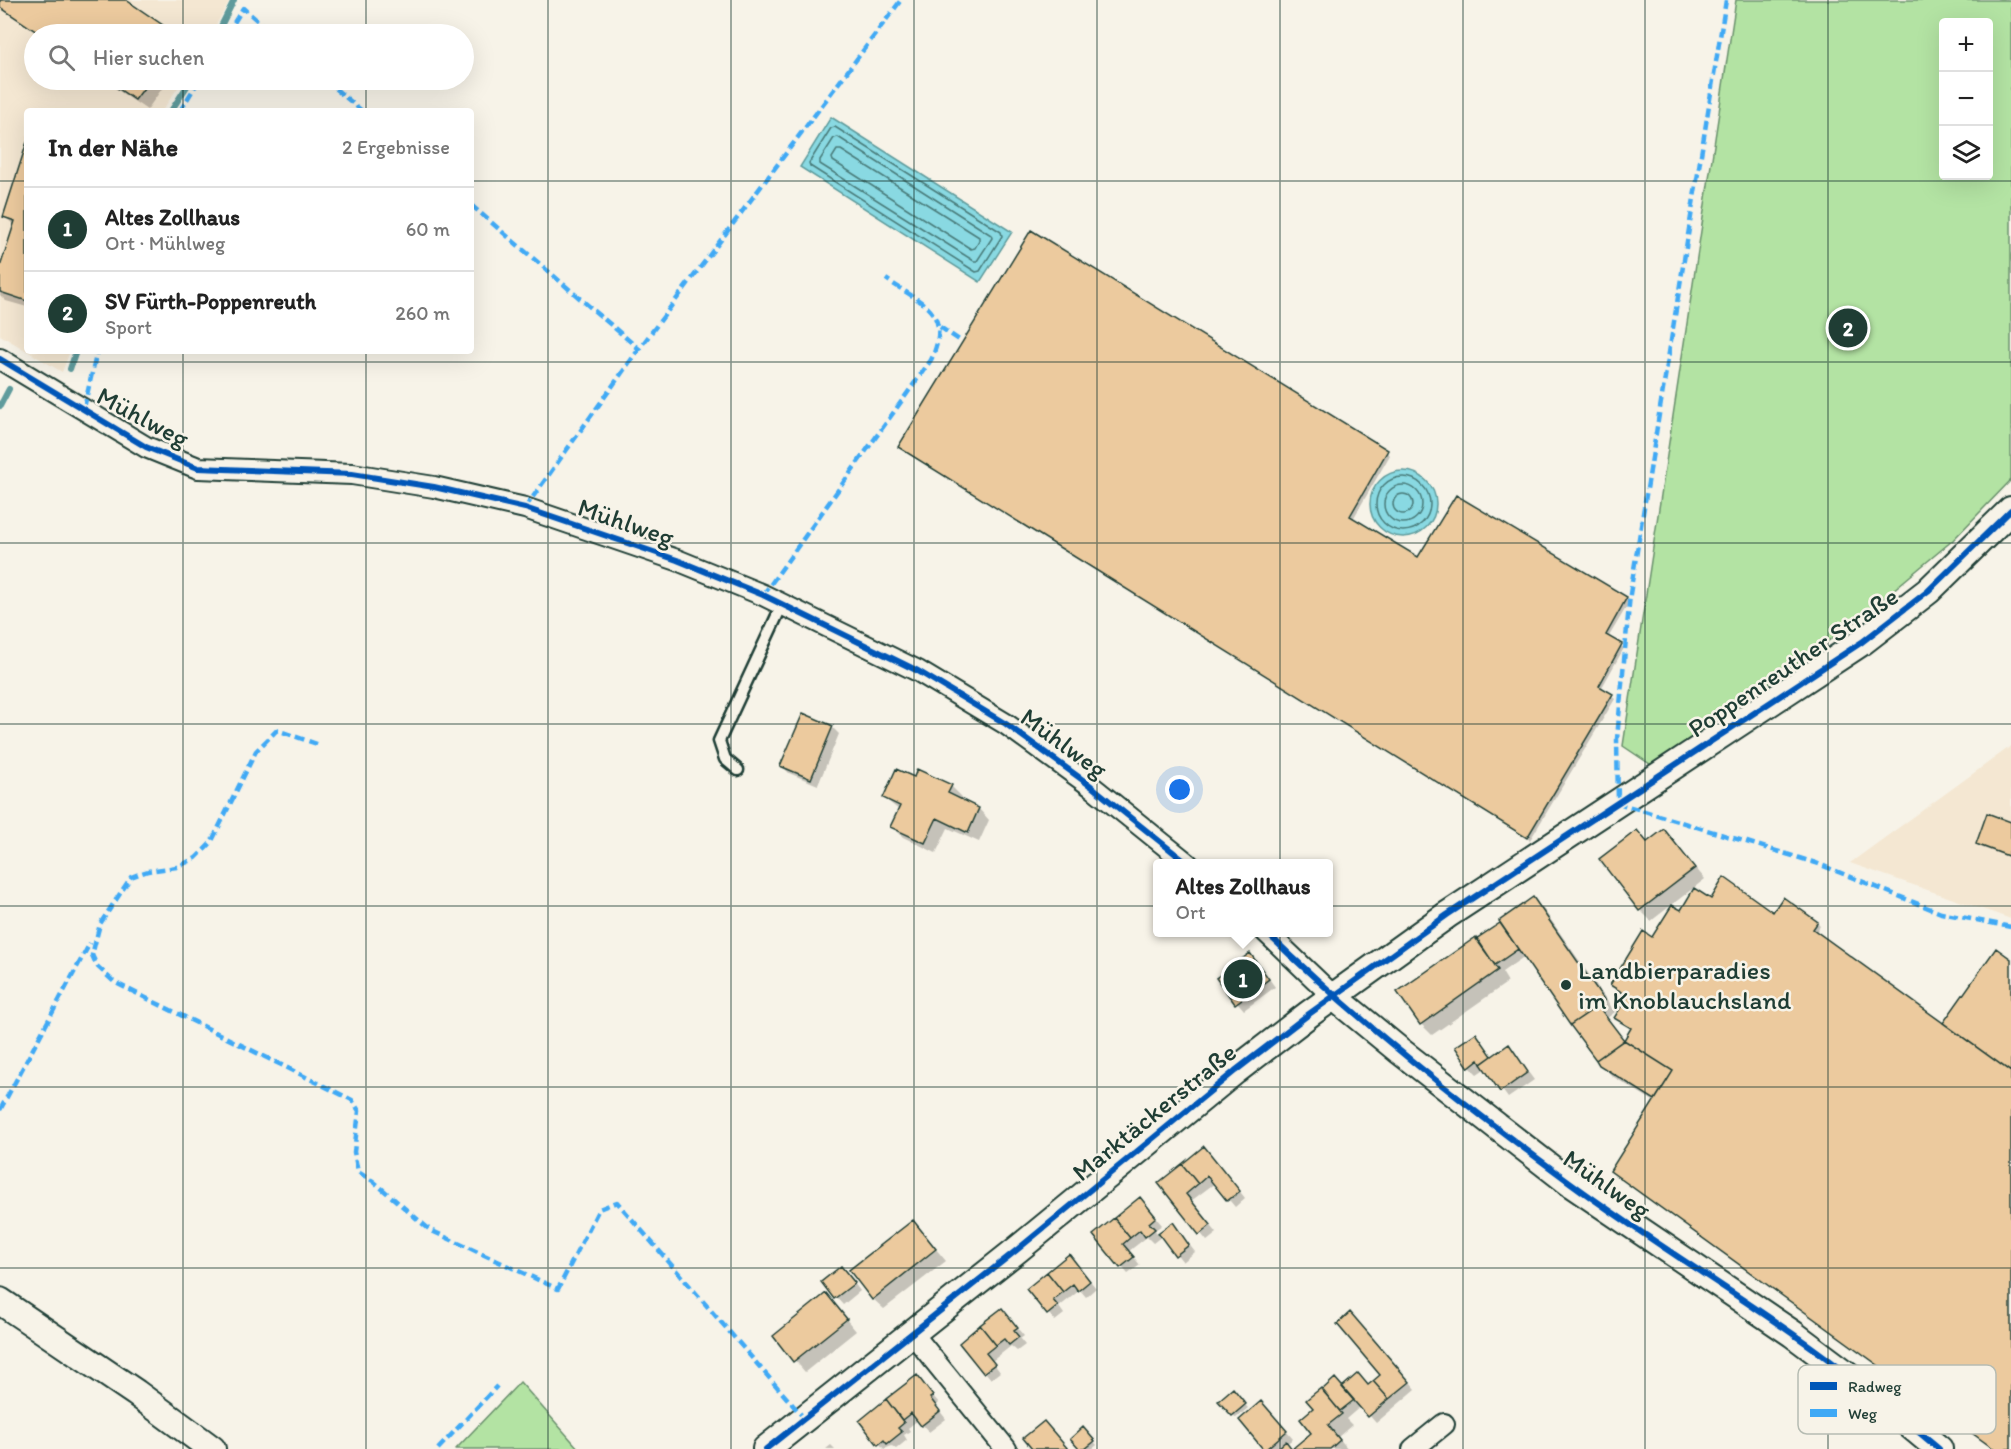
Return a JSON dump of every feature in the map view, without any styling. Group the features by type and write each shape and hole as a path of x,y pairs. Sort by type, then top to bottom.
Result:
{"street":[{"name":"Mühlweg","path":"0,359 146,447 198,468 352,474 434,487 525,508 677,560 782,604 918,671 1005,724 1090,786 1182,859"},
{"name":"Poppenreuther Straße","path":"1582,826 1819,672 1884,626 1948,574 2011,510"},
{"name":"Marktäckerstraße","path":"766,1449 1235,1071 1333,996 1447,915 1582,826"},
{"name":"Mühlweg","path":"1270,937 1333,996 1400,1051 1570,1183 1793,1334 1834,1365"},
{"path":"0,1301 136,1393 212,1449"},
{"path":"912,1333 1006,1449"},
{"path":"1413,1449 1444,1424"},
{"name":"Mühlweg","path":"1921,1434 1939,1449"}],"lane":[{"path":"738,770 725,759 719,741 782,604"}],"shaded area":[{"path":"0,0 230,0 217,24 24,24 24,90 176,90 164,108 24,108 24,349 0,335"},
{"path":"32,354 69,354 62,372"},
{"path":"2011,746 2011,919 1850,863"}],"green space":[{"path":"1736,0 2011,0 2011,480 1953,540 1855,622 1653,766 1623,746"},
{"path":"520,1382 579,1449 456,1449"}],"water":[{"path":"831,117 1012,232 980,282 800,167"},
{"path":"1403,471 1416,474 1426,481 1433,491 1436,504 1433,517 1426,527 1416,534 1403,537 1390,534 1380,527 1373,517 1370,504 1373,491 1380,481 1390,474"}],"building":[{"path":"0,0 126,0 161,24 25,24 0,7"},
{"path":"120,90 142,90 135,100"},
{"path":"24,151 24,300 0,292 0,267 15,221 3,217"},
{"path":"1031,230 1388,450 1350,516 1418,557 1456,495 1627,597 1606,635 1622,644 1599,686 1613,694 1527,838 898,447"},
{"path":"803,713 833,726 811,779 780,766"},
{"path":"896,769 914,777 917,769 952,785 948,793 979,808 968,833 937,818 925,843 890,827 900,806 883,798"},
{"path":"1987,813 2011,822 2011,847 2008,856 1976,844"},
{"path":"1664,829 1695,868 1639,911 1599,859 1637,830 1647,842"},
{"path":"1724,877 1773,912 1783,897 1818,922 1813,929 2011,1072 2011,1449 1994,1449 1973,1434 1996,1434 1996,1365 1878,1365 1610,1171 1673,1071 1624,1040 1631,1028 1614,1018 1628,996 1610,985 1643,931 1652,937 1672,905 1681,910 1694,888 1711,899"},
{"path":"1533,897 1605,1001 1570,1025 1499,921"},
{"path":"1500,923 1518,949 1495,965 1476,939"},
{"path":"1476,937 1498,970 1420,1025 1397,992"},
{"path":"1996,948 2011,959 2011,1072 1943,1023"},
{"path":"1250,953 1269,979 1235,1004 1216,978"},
{"path":"1598,1006 1624,1040 1596,1060 1570,1025"},
{"path":"1476,1033 1492,1056 1481,1064 1479,1060 1469,1068 1455,1047"},
{"path":"1624,1040 1673,1071 1655,1100 1599,1065 1596,1060"},
{"path":"1509,1044 1528,1072 1500,1092 1481,1064"},
{"path":"1204,1146 1240,1191 1227,1201 1207,1176 1198,1184 1182,1164"},
{"path":"1182,1164 1198,1184 1186,1194 1211,1225 1199,1235 1158,1183"},
{"path":"1140,1197 1156,1217 1149,1223 1155,1229 1145,1237 1140,1230 1130,1238 1114,1218"},
{"path":"1114,1218 1130,1238 1123,1244 1134,1257 1120,1268 1093,1235"},
{"path":"913,1220 936,1249 872,1300 849,1270"},
{"path":"1173,1222 1189,1245 1175,1256 1158,1233"},
{"path":"1069,1254 1090,1281 1078,1291 1073,1284 1063,1292 1047,1272"},
{"path":"841,1266 855,1283 834,1299 821,1282"},
{"path":"1047,1272 1063,1292 1053,1300 1058,1306 1047,1315 1026,1289"},
{"path":"826,1293 847,1319 793,1362 773,1336"},
{"path":"1002,1308 1018,1328 1014,1331 1019,1337 1009,1345 1004,1339 996,1345 980,1325"},
{"path":"1350,1312 1410,1382 1389,1399 1373,1381 1380,1375 1337,1324"},
{"path":"980,1325 996,1345 986,1353 995,1364 983,1373 959,1343"},
{"path":"1358,1373 1368,1385 1373,1381 1389,1399 1368,1417 1342,1387"},
{"path":"917,1375 933,1396 930,1398 940,1411 921,1426 911,1413 902,1420 886,1399"},
{"path":"1335,1378 1354,1400 1340,1411 1322,1390"},
{"path":"1233,1388 1246,1404 1232,1416 1218,1401"},
{"path":"1321,1388 1342,1414 1328,1425 1340,1440 1330,1449 1292,1449 1311,1433 1300,1419 1313,1408 1306,1400"},
{"path":"886,1399 904,1423 898,1428 902,1432 887,1444 884,1440 878,1445 859,1421"},
{"path":"1261,1401 1287,1431 1266,1449 1263,1449 1239,1420"},
{"path":"1044,1421 1068,1449 1032,1449 1023,1438"},
{"path":"1083,1427 1095,1441 1085,1449 1079,1449 1070,1439"},
{"path":"1286,1441 1292,1449 1277,1449"}],"waterway":[{"path":"222,24 234,0"},
{"path":"173,108 185,90"},
{"path":"70,369 75,354"},
{"path":"0,406 9,389"}],"marked path":[{"path":"525,508 639,349 901,0"},
{"path":"1726,0 1630,594 1617,739 1618,803 1816,863 1941,913 2011,927"},
{"path":"233,24 243,8 261,24"},
{"path":"182,108 193,90"},
{"path":"337,90 358,108"},
{"path":"474,208 639,349"},
{"path":"763,595 931,360 937,343 936,319 922,303 886,279"},
{"path":"940,327 962,342"},
{"path":"84,408 96,354"},
{"path":"317,744 277,730 256,751 211,843 196,858 177,867 148,871 131,877 100,924 92,955 97,966 114,982 352,1100 359,1111 354,1152 358,1172 373,1181 430,1230 558,1289 599,1209 617,1202 804,1418"},
{"path":"0,1110 90,943"},
{"path":"438,1449 497,1386"}],"cycle path":[{"path":"0,359 146,447 198,468 352,474 434,487 525,508 677,560 763,595 918,671 1006,724 1091,786 1182,859"},
{"path":"766,1449 1309,1014 1447,915 1862,642 1928,591 2011,510"},
{"path":"1271,937 1376,1032 1531,1154 1598,1203 1812,1347 1835,1365"},
{"path":"1921,1434 1939,1449"}],"place":[{"name":"SV Fürth-Poppenreuth","path":"1848,328"},
{"name":"Altes Zollhaus","path":"1243,979"},
{"name":"Landbierparadies im Knoblauchsland","path":"1566,985"}]}
